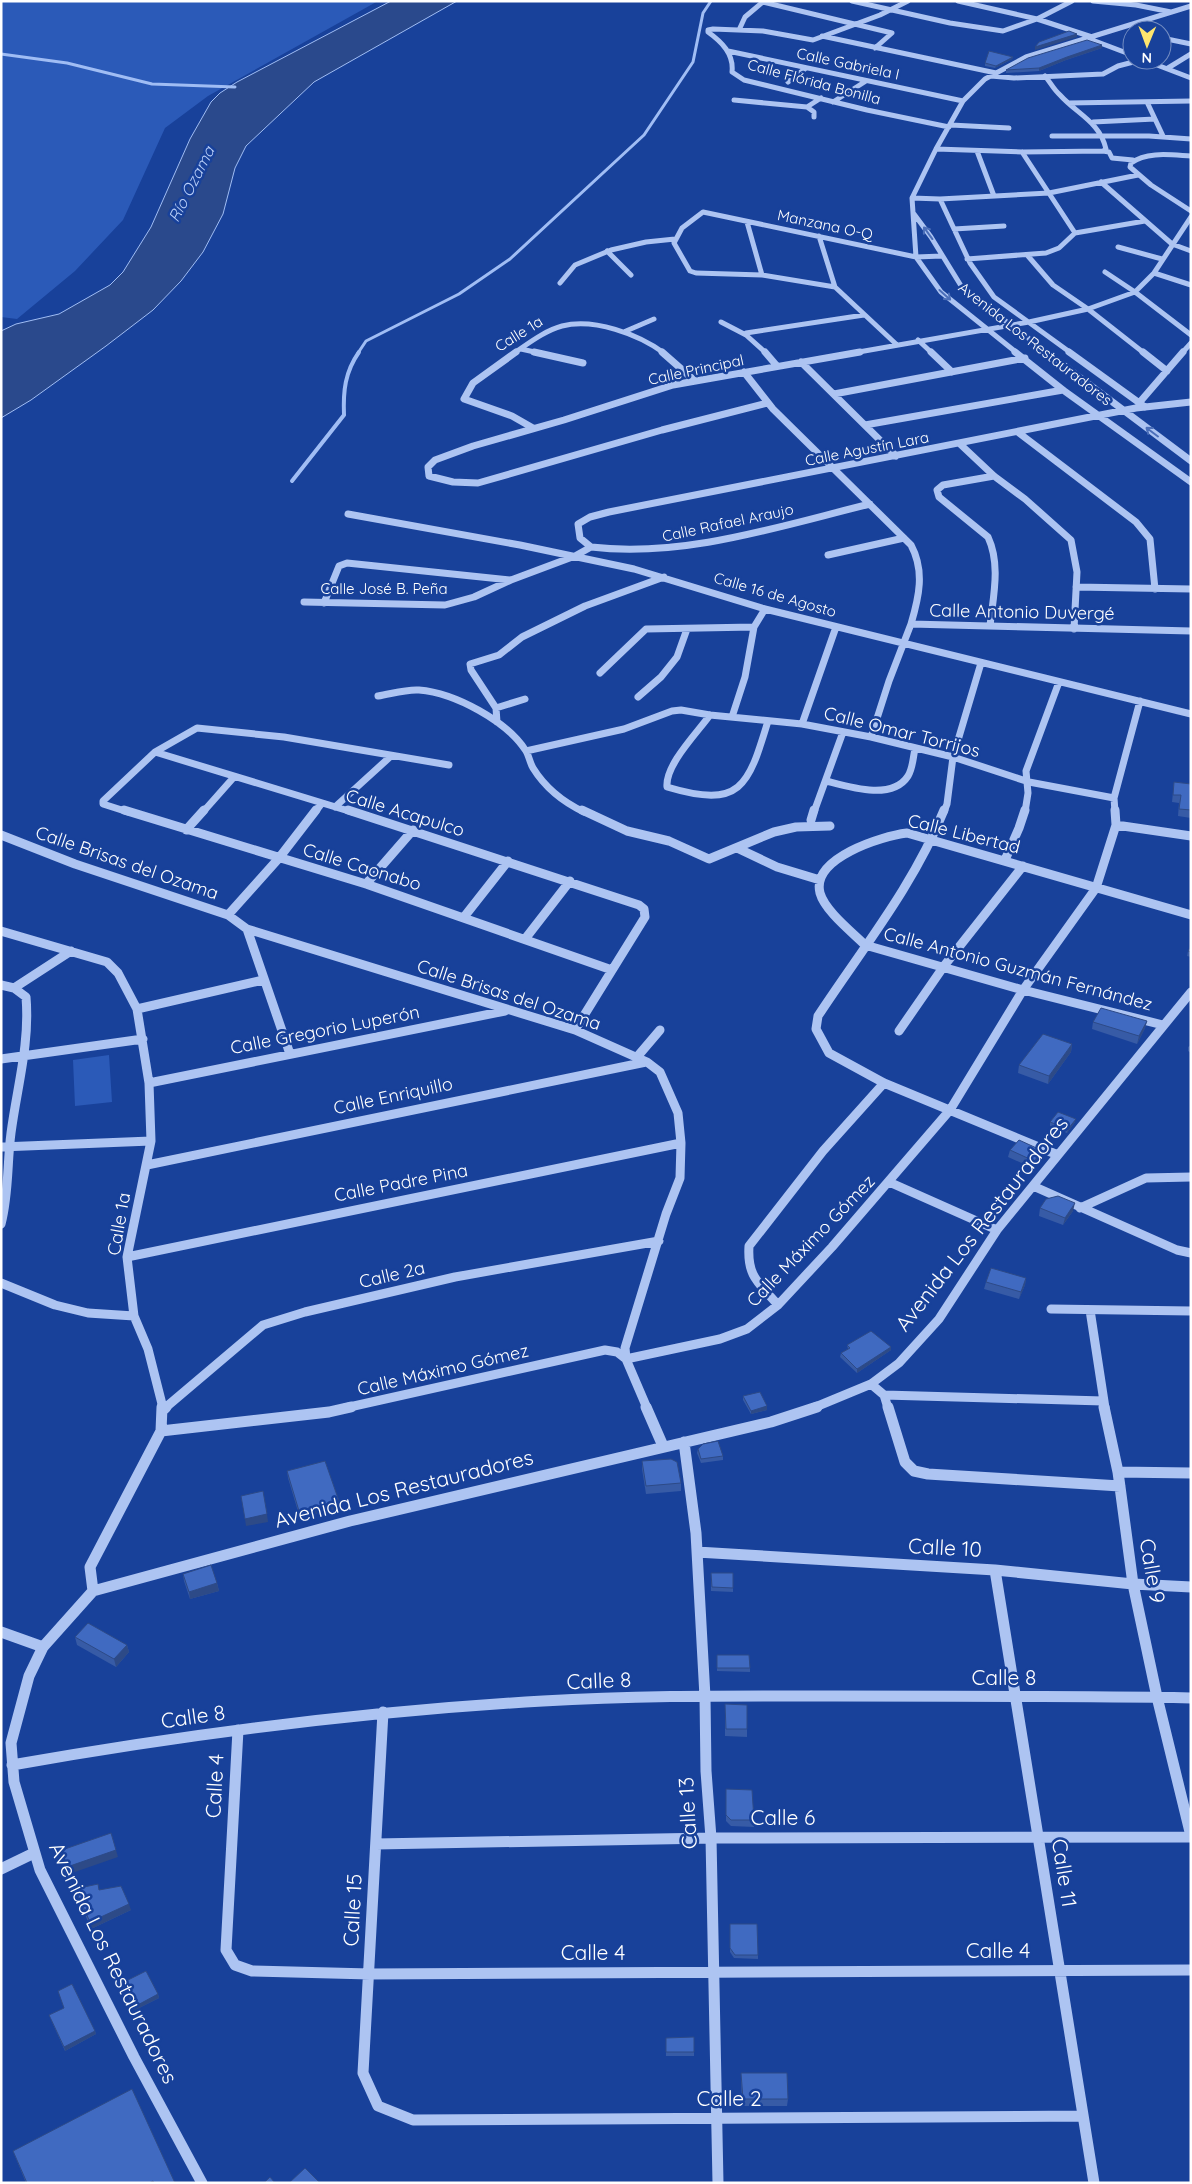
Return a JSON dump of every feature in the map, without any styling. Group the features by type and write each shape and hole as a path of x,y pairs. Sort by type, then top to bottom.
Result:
{"street":[{"path":"740,30 740,22 764,1 852,25 892,33 875,48"},
{"path":"852,1 950,23 996,31 1009,30 1038,19 1072,1"},
{"path":"822,36 892,10 908,1"},
{"path":"958,1 1038,19 1122,51"},
{"path":"1093,1 1136,5 1174,12"},
{"path":"1148,20 1191,6"},
{"path":"916,257 912,198 936,149 963,101 993,74 1026,57 1122,28"},
{"name":"Calle Flórida Bonilla","path":"822,36 813,40 805,40 764,31 708,30 722,42 728,51 733,66 732,72 744,80 833,102 950,126"},
{"path":"822,36 1014,78 1103,74 1122,65"},
{"path":"1172,40 1190,43"},
{"name":"Calle Gabriela I","path":"728,51 963,101"},
{"path":"1172,66 1191,54"},
{"path":"788,82 806,68"},
{"path":"1172,70 1191,78"},
{"path":"1045,76 1058,94 1094,122 1106,146 1106,149 1103,150"},
{"path":"833,102 866,81"},
{"path":"807,107 821,98"},
{"path":"734,100 807,107 814,112 814,117"},
{"path":"1068,103 1191,101"},
{"path":"1147,102 1163,136"},
{"path":"1094,122 1155,119"},
{"path":"950,126 1010,128"},
{"path":"1052,136 1163,136 1191,139"},
{"path":"936,149 1022,152 1103,150 1109,152 1112,158 1133,160 1172,155 1191,156"},
{"path":"977,151 994,196"},
{"path":"1022,152 1075,233"},
{"path":"1133,160 1130,167 1138,176 1191,211"},
{"path":"912,198 940,199 1049,194 1138,176"},
{"path":"1101,182 1172,244 1191,251"},
{"path":"940,199 967,259 990,293 1142,405 1191,343"},
{"name":"Manzana O-Q","path":"675,239 677,232 690,220 703,212 916,257 942,256"},
{"path":"913,214 963,289 1191,461"},
{"path":"1011,325 1088,309 1135,292 1154,274 1191,217"},
{"path":"967,259 1046,254 1059,248 1075,233 1145,220"},
{"path":"747,222 762,275"},
{"path":"954,229 1004,226"},
{"path":"819,236 835,287 896,344"},
{"path":"560,283 575,265 607,251 646,242 675,239 674,243 690,271 696,273 762,275 835,287"},
{"path":"1118,247 1162,259"},
{"path":"607,251 630,275"},
{"path":"1028,256 1053,285 1088,309 1167,371"},
{"name":"Avenida Los Restauradores","path":"916,257 941,292 987,330 1025,358 1063,390 1191,482"},
{"path":"1105,272 1135,292 1191,335"},
{"path":"1154,274 1191,285"},
{"path":"746,333 864,315"},
{"path":"626,331 654,319"},
{"path":"721,322 746,333 777,366"},
{"name":"Calle 1a","path":"533,428 512,416 464,399 464,392 470,385 521,349 562,326 584,325 626,331 664,351 695,381"},
{"name":"Calle Principal","path":"767,403 662,430 478,482 459,484 429,476 428,467 435,460 473,446 673,385 1011,325"},
{"path":"918,340 952,372"},
{"path":"521,349 583,363"},
{"path":"834,394 1025,358"},
{"path":"801,362 896,456"},
{"path":"744,372 767,403 904,538 919,556 921,568 917,606 911,624"},
{"path":"865,426 1063,390"},
{"name":"Calle Agustín Lara","path":"591,547 580,538 577,530 578,524 590,517 1019,433 1124,411 1142,405 1191,402"},
{"path":"1019,433 1136,522 1150,539 1155,589"},
{"path":"960,444 994,476 1025,499 1071,540 1076,587 1074,629"},
{"path":"990,626 997,562 993,545 988,537 940,497 936,490 943,485 994,476"},
{"name":"Calle Rafael Araujo","path":"591,547 610,550 634,550 685,547 870,504"},
{"name":"Calle 16 de Agosto","path":"348,514 575,556 665,576 765,608 836,627 1191,714"},
{"path":"828,555 904,538"},
{"name":"Calle José B. Peña","path":"304,602 445,605 474,597 511,580 575,556 591,547"},
{"path":"324,603 339,566 347,564 511,580"},
{"path":"497,722 496,708 469,667 470,664 499,654 522,637 585,606 665,576"},
{"path":"1076,587 1191,590"},
{"path":"732,717 745,677 754,627 765,608"},
{"name":"Calle Antonio Duvergé","path":"871,737 911,624 1191,631"},
{"path":"600,673 643,630 650,628 754,627"},
{"path":"802,724 836,627"},
{"path":"638,697 661,677 677,657 687,629"},
{"path":"982,663 953,757 947,804 932,841 903,891 864,945 818,1016 816,1028 829,1053 884,1083 1058,1156"},
{"path":"1005,860 1019,833 1029,782 1026,771 1059,682"},
{"path":"378,696 413,690 435,692 459,700 497,722 526,751 532,768 554,795 592,816 627,832 669,841 709,859 774,832 796,827 830,826"},
{"path":"496,708 525,700"},
{"name":"Calle Máximo Gómez","path":"161,1431 329,1412 605,1350 617,1352 626,1359 720,1340 747,1329 778,1305 889,1182 950,1110 1023,990 1096,888 1116,825 1114,798 1140,701"},
{"name":"Calle Omar Torrijos","path":"526,751 624,729 672,711 681,710 710,715 802,724 871,737 953,757 1029,782 1114,798"},
{"path":"710,715 681,753 666,777 667,787 688,794 710,798 729,794 743,783 753,767 768,721"},
{"path":"155,752 190,730 204,728 284,737 449,765"},
{"path":"811,820 843,732"},
{"path":"826,781 886,790 899,786 908,776 914,749"},
{"name":"Calle Acapulco","path":"155,752 413,830 639,904 644,909 645,917 612,970"},
{"name":"Calle Caonabo","path":"155,752 103,804 366,884 612,970"},
{"path":"335,807 391,756"},
{"path":"186,830 234,777"},
{"path":"228,915 278,858 322,803"},
{"path":"1116,825 1191,836"},
{"path":"366,884 413,830"},
{"name":"Calle Libertad","path":"820,880 825,869 857,847 907,833 1191,915"},
{"name":"Calle Brisas del Ozama","path":"1,835 75,864 228,915 247,929 575,1030 637,1057 660,1072 670,1090 678,1114 681,1143 680,1178 666,1214 626,1348 626,1359"},
{"path":"737,848 747,854 793,872 820,880 820,892 829,906 864,945"},
{"path":"464,917 508,861"},
{"path":"899,1031 944,966 1023,866"},
{"path":"525,939 570,881"},
{"path":"247,929 290,1054"},
{"name":"Calle 1a","path":"1,931 107,962 118,973 136,1008 143,1039 149,1083 151,1141 127,1256 134,1316 148,1349 163,1410 161,1431 90,1567 93,1591"},
{"name":"Calle Antonio Guzmán Fernández","path":"864,945 944,966 1023,990 1163,1024"},
{"path":"14,988 71,951"},
{"path":"575,1030 612,970"},
{"path":"136,1008 263,980"},
{"path":"1,985 14,988 26,997 28,1010 23,1056 5,1147 6,1209 1,1224"},
{"name":"Avenida Los Restauradores","path":"202,2183 134,2057 40,1870 34,1853 14,1782 11,1743 20,1703 29,1676 43,1647 93,1591 350,1521 663,1446 772,1422 829,1403 871,1384 898,1362 939,1319 997,1230 1191,992"},
{"name":"Calle Gregorio Luperón","path":"149,1083 508,1010"},
{"path":"637,1057 660,1030"},
{"path":"1,1059 143,1039"},
{"name":"Calle Enriquillo","path":"147,1165 406,1110 647,1062"},
{"path":"778,1305 752,1274 748,1263 749,1246 823,1151 884,1083"},
{"path":"5,1147 151,1141"},
{"name":"Calle Padre Pina","path":"127,1256 681,1143"},
{"path":"1080,1208 1146,1178 1191,1177"},
{"path":"889,1182 997,1230"},
{"path":"1033,1186 1080,1208 1190,1254"},
{"name":"Calle 2a","path":"163,1410 263,1325 305,1312 455,1277 659,1240"},
{"path":"1,1283 54,1305 88,1312 134,1316"},
{"path":"1051,1309 1191,1311"},
{"name":"Calle 9","path":"1090,1310 1103,1401 1118,1472 1133,1584 1191,1836"},
{"path":"626,1359 663,1446"},
{"path":"871,1384 884,1395 905,1462 914,1472 1120,1486"},
{"path":"884,1395 1103,1401"},
{"name":"Calle 13","path":"684,1442 697,1552 705,1696 714,1972 718,2183"},
{"path":"1118,1472 1191,1473"},
{"name":"Calle 10","path":"697,1552 995,1570 1133,1584 1191,1587"},
{"name":"Calle 11","path":"995,1570 1094,2183"},
{"path":"1,1632 43,1647"},
{"name":"Calle 8","path":"12,1765 75,1753 383,1712 545,1701 705,1696 1191,1698"},
{"name":"Calle 15","path":"378,2106 363,2073 370,1974 383,1712"},
{"name":"Calle 4","path":"238,1730 226,1950 235,1965 252,1971 370,1974 1191,1970"},
{"name":"Calle 6","path":"376,1844 710,1838 1191,1836"},
{"path":"1,1869 34,1853"},
{"name":"Calle 2","path":"378,2106 412,2120 1083,2116"}],"shaded area":[{"path":"1,1 378,1 208,96 165,128 123,220 75,271 17,319 1,317"},
{"path":"109,1055 112,1102 75,1106 73,1060"}],"water":[{"name":"Río Ozama","path":"391,1 457,1 314,82 246,146 235,168 223,214 203,252 181,281 153,310 106,346 31,400 1,418 1,331 16,324 59,314 110,285 123,272 151,227 190,139 211,102 220,93 237,82"}],"building":[{"path":"1069,31 1077,34 1035,47 1039,42"},
{"path":"1087,40 1102,45 1039,68 1006,70 1028,58"},
{"path":"989,51 1013,57 996,66 985,63"},
{"path":"1174,782 1191,784 1191,810 1179,809 1181,795 1173,795"},
{"path":"1101,1008 1147,1021 1139,1036 1093,1022"},
{"path":"1043,1034 1072,1044 1049,1076 1019,1065"},
{"path":"1058,1112 1076,1119 1068,1129 1050,1122"},
{"path":"1019,1140 1043,1151 1034,1161 1010,1150"},
{"path":"1058,1196 1075,1203 1065,1218 1040,1208 1046,1199"},
{"path":"991,1268 1026,1278 1021,1292 986,1282"},
{"path":"871,1331 891,1347 857,1369 841,1353 850,1348 847,1345"},
{"path":"760,1392 767,1406 751,1411 743,1396"},
{"path":"718,1441 723,1456 701,1459 698,1449 703,1444"},
{"path":"671,1459 677,1462 681,1483 646,1486 642,1461"},
{"path":"325,1461 339,1501 299,1511 287,1471"},
{"path":"263,1491 267,1514 245,1519 241,1496"},
{"path":"211,1565 217,1583 189,1592 183,1574"},
{"path":"711,1573 733,1573 733,1588 712,1587"},
{"path":"88,1623 127,1645 114,1659 75,1637"},
{"path":"717,1655 749,1655 750,1668 717,1668"},
{"path":"725,1704 747,1705 747,1729 726,1729"},
{"path":"726,1789 752,1790 754,1820 731,1820 726,1815"},
{"path":"111,1833 116,1850 67,1867 62,1850"},
{"path":"98,1884 99,1890 121,1886 129,1904 90,1922 75,1889"},
{"path":"730,1924 757,1924 758,1955 735,1955 730,1948"},
{"path":"146,1971 158,1994 134,2007 122,1983"},
{"path":"72,1984 95,2031 64,2047 49,2015 64,2008 58,1991"},
{"path":"694,2037 694,2052 666,2052 666,2038"},
{"path":"741,2073 787,2073 788,2099 743,2099"},
{"path":"132,2089 175,2183 154,2183 153,2181 149,2183 27,2183 13,2151"},
{"path":"305,2168 320,2183 289,2183"},
{"path":"270,2177 275,2183 264,2183"}],"waterway":[{"path":"358,353 366,341 459,294 510,259 644,135 693,62 703,13 711,1"},
{"path":"1,54 67,63 152,84 235,87"},
{"path":"292,481 344,415 346,382 354,359 359,352"}]}
